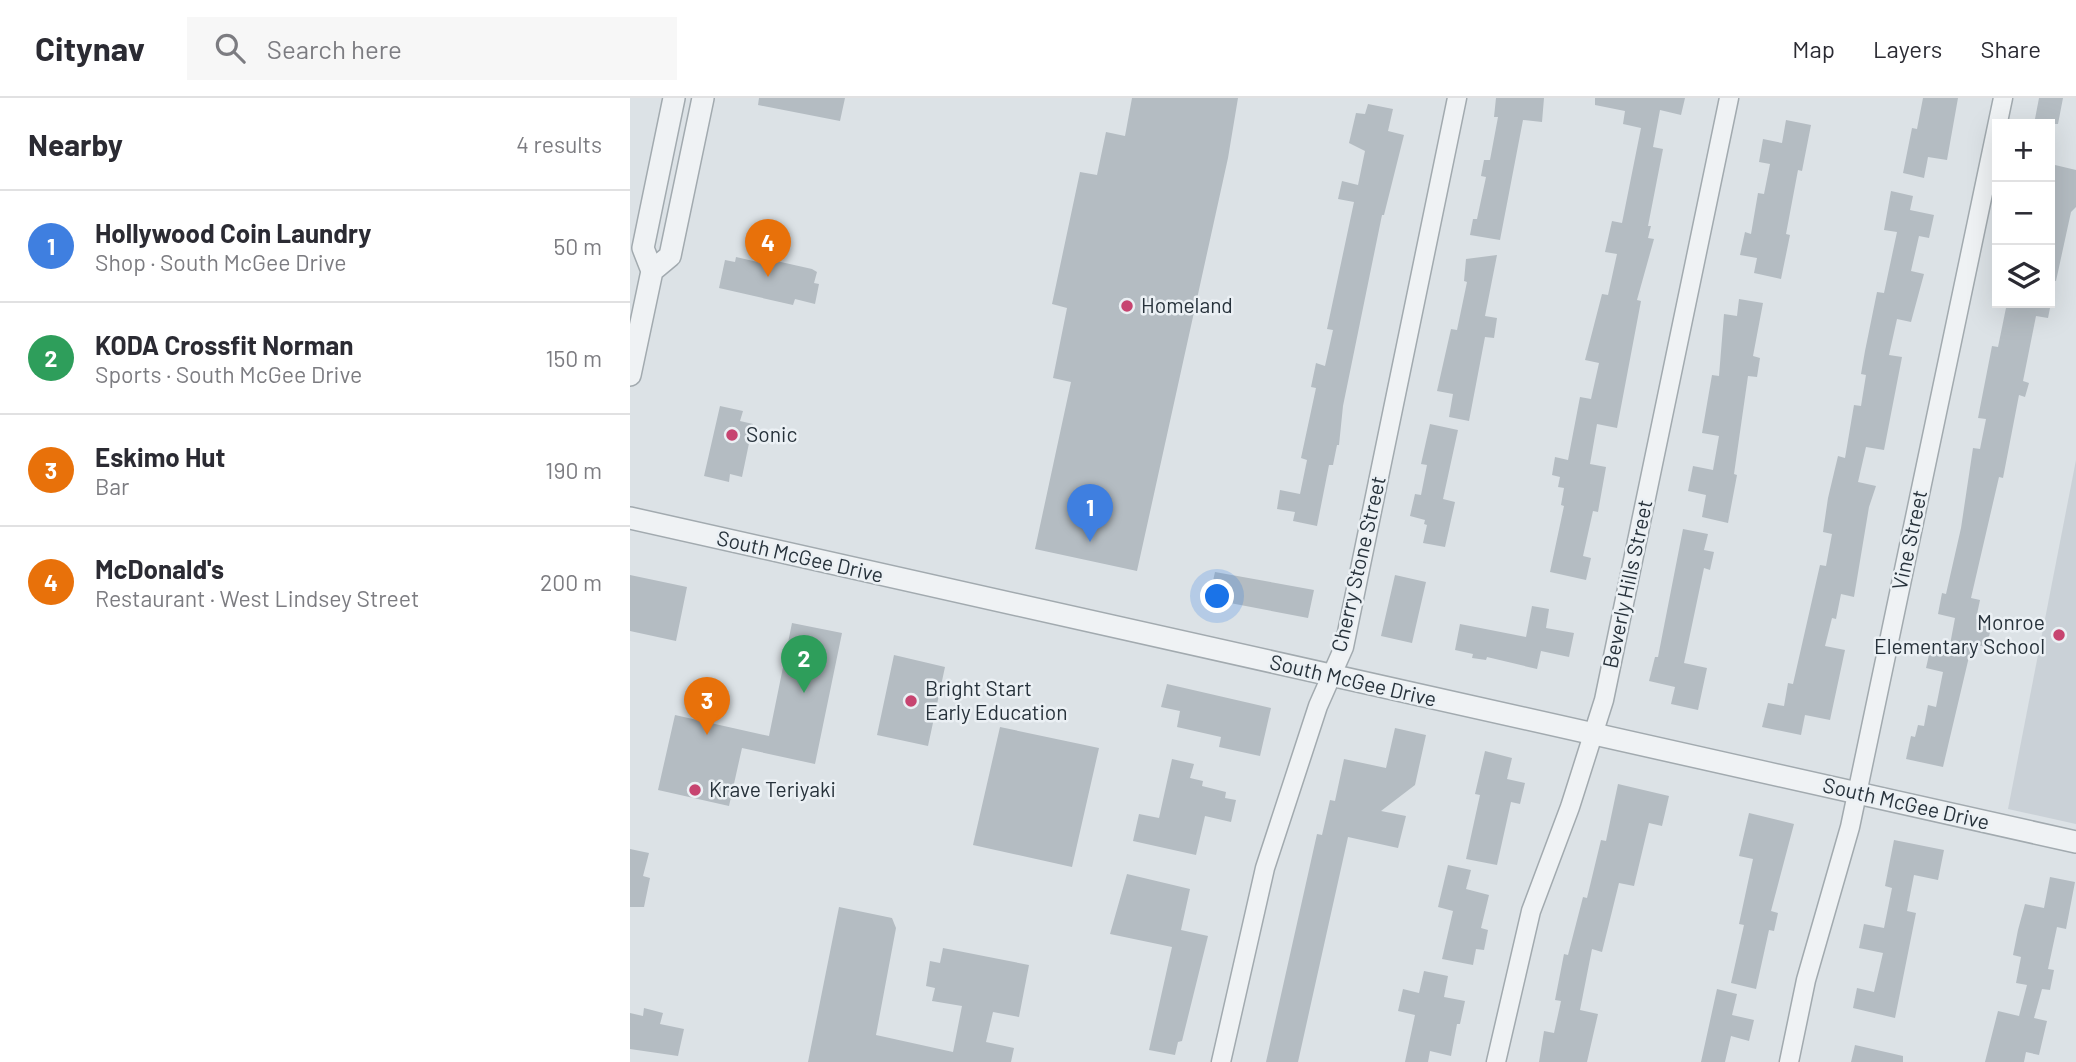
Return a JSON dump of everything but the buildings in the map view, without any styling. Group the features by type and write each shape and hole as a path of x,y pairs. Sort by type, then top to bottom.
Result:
{"street":[{"path":"630,375 652,271 643,248 674,98"},
{"path":"652,271 670,257 703,98"},
{"name":"Cherry Stone Street","path":"1221,1062 1265,867 1344,647 1457,98"},
{"name":"Beverly Hills Street","path":"1496,1062 1528,924 1604,700 1729,98"},
{"name":"Vine Street","path":"1789,1062 1806,980 1857,793 2003,98"},
{"name":"South McGee Drive","path":"630,518 2076,842"}],"shaded area":[{"name":"Monroe Elementary School","path":"2076,460 2076,824 2008,809"}],"place":[{"name":"McDonald's","path":"768,277"},
{"name":"Homeland","path":"1127,306"},
{"name":"Sonic","path":"732,435"},
{"name":"Hollywood Coin Laundry","path":"1090,542"},
{"name":"Monroe Elementary School","path":"2059,635"},
{"name":"KODA Crossfit Norman","path":"804,693"},
{"name":"Bright Start Early Education","path":"911,701"},
{"name":"Eskimo Hut","path":"707,735"},
{"name":"Krave Teriyaki","path":"695,790"}]}
